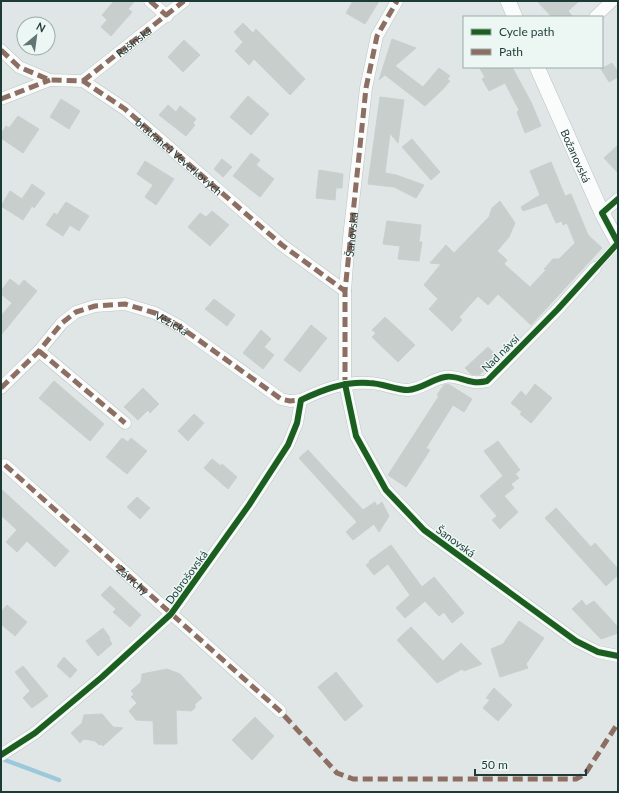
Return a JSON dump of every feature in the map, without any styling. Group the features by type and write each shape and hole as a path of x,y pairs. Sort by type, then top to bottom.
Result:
{"street":[{"path":"150,1 167,16"},
{"name":"Rašínská","path":"83,81 167,16 184,1"},
{"name":"Šanovská","path":"397,1 377,36 366,88 345,291 345,384 356,436 386,490 424,530 576,641 598,652 618,656"},
{"path":"508,1 515,16"},
{"path":"596,16 612,1"},
{"path":"1,50 19,67 50,80 83,81"},
{"name":"Božanovská","path":"539,68 602,213 618,243"},
{"path":"1,99 50,80"},
{"name":"bratranců Veverkových","path":"83,81 125,109 282,245 345,291"},
{"path":"602,213 618,199"},
{"name":"Nad návsí","path":"345,384 369,383 408,390 423,387 446,376 477,383 487,381 558,309 595,268"},
{"name":"Věžická","path":"1,388 39,351 62,324 76,312 95,306 126,304 155,313 179,326 281,399 290,401 301,400"},
{"path":"39,351 126,423"},
{"path":"301,400 317,392 345,384"},
{"name":"Dobrošovská","path":"1,755 35,733 102,677 171,614 249,505 288,445 297,423 301,400"},
{"name":"Závrchy","path":"5,465 280,711"}],"building":[{"path":"114,1 135,1 128,9 132,12 111,36 101,27 107,20 102,15"},
{"path":"353,1 379,1 365,24 346,13"},
{"path":"537,1 579,1 568,11 572,16 551,16"},
{"path":"243,23 253,33 256,29 305,79 290,95 254,59 249,65 235,51 243,42 234,32"},
{"path":"392,39 416,48 395,66 423,87 439,68 450,76 447,79 450,81 425,106 385,75 379,80"},
{"path":"184,40 200,55 183,72 168,57"},
{"path":"612,63 618,72 618,77 609,82 601,69"},
{"path":"480,68 513,68 531,102 541,126 525,133 517,112 519,110 505,83 489,91 482,79 485,77"},
{"path":"248,96 269,114 251,135 230,117"},
{"path":"380,97 404,100 398,143 390,133 385,173 396,175 424,185 416,198 394,187 368,184"},
{"path":"61,99 80,111 69,129 50,117"},
{"path":"168,105 176,112 180,106 196,119 193,123 195,125 186,136 159,115"},
{"path":"18,116 39,129 23,153 1,138 1,134 6,126 9,128"},
{"path":"412,139 440,172 431,180 402,147"},
{"path":"618,145 618,173 604,158"},
{"path":"251,153 260,160 256,165 274,179 260,197 233,176"},
{"path":"222,159 232,167 223,177 214,169"},
{"path":"145,161 174,179 156,205 145,197 153,185 137,174"},
{"path":"551,162 565,196 571,194 588,235 602,248 531,325 498,294 488,305 478,296 459,317 462,320 452,331 429,309 438,299 424,285 441,264 430,263 446,245 454,253 489,217 492,208 500,201 515,223 509,237 497,251 507,260 504,264 530,287 546,270 544,269 553,259 559,259 575,243 567,223 563,225 562,221 556,223 547,203 523,211 521,207 540,195 530,171"},
{"path":"319,170 343,174 342,188 336,188 335,200 316,198"},
{"path":"32,184 45,193 34,208 32,206 23,220 1,206 10,191 22,199"},
{"path":"66,202 89,216 79,231 70,225 63,236 46,225 54,213 57,215"},
{"path":"212,211 229,225 210,246 188,227 200,213 206,217"},
{"path":"387,221 421,225 419,242 422,242 419,261 398,259 400,246 383,244"},
{"path":"10,279 19,286 24,280 37,291 1,335 1,316 12,303 1,294 1,291"},
{"path":"214,299 235,315 227,326 205,309"},
{"path":"385,317 415,345 398,362 372,337 376,333 372,330"},
{"path":"311,325 327,338 300,372 284,360"},
{"path":"261,330 271,339 264,347 274,355 263,369 243,353"},
{"path":"488,347 498,357 479,375 471,374 465,368"},
{"path":"54,381 104,424 90,441 39,398"},
{"path":"448,384 472,399 464,412 453,405 426,448 430,450 406,487 388,475 439,396 437,395 444,385"},
{"path":"535,384 552,398 531,423 520,414 522,412 511,403 521,391 526,396"},
{"path":"143,388 159,404 150,413 148,410 138,420 124,407"},
{"path":"194,414 204,423 188,441 178,431"},
{"path":"122,438 128,442 131,438 147,451 127,474 106,457"},
{"path":"498,441 520,470 515,474 519,478 511,484 514,488 504,496 518,512 500,529 492,520 497,516 480,496 503,476 484,451"},
{"path":"308,450 363,510 375,502 377,506 382,502 389,516 379,532 374,524 353,540 346,532 357,522 299,458"},
{"path":"212,459 221,466 222,464 237,477 228,489 204,468"},
{"path":"1,489 69,551 55,567 27,541 17,552 6,542 17,530 1,515"},
{"path":"137,497 150,508 140,519 127,507"},
{"path":"556,508 591,547 595,543 618,569 618,575 606,586 545,518"},
{"path":"391,545 422,587 434,577 464,613 452,623 444,612 439,616 425,601 405,618 396,608 410,595 388,564 374,575 366,565 370,562 369,561"},
{"path":"110,586 141,615 130,627 113,612 116,609 101,595"},
{"path":"582,600 586,606 594,601 618,627 618,633 601,639 572,609"},
{"path":"7,605 27,622 15,636 1,624 1,612"},
{"path":"519,621 544,638 526,664 528,668 500,677 491,649 503,644"},
{"path":"411,627 443,661 461,643 482,664 464,671 462,669 437,683 397,640"},
{"path":"103,628 112,644 98,656 86,641"},
{"path":"64,657 77,670 70,678 57,666"},
{"path":"23,666 48,696 32,708 23,698 30,691 15,672"},
{"path":"167,669 180,674 202,698 195,704 195,708 191,711 176,710 177,744 154,744 153,721 136,720 129,711 137,703 131,697 134,694 131,691 141,682 142,674"},
{"path":"336,672 363,706 345,721 318,687"},
{"path":"494,688 512,705 498,721 483,708 490,700 486,698"},
{"path":"102,714 113,727 123,728 103,746 101,744 99,745 95,741 84,739 80,743 71,733 82,723 84,715"},
{"path":"255,717 274,736 252,760 232,740"}],"waterway":[{"path":"5,760 59,780"}],"marked path":[{"path":"150,1 167,16"},
{"path":"83,81 184,1"},
{"path":"345,387 345,291 366,88 377,36 397,1"},
{"path":"1,50 19,67 50,80 83,81 125,109 282,245 345,291"},
{"path":"1,99 50,80"},
{"path":"1,388 39,351 62,323 76,312 95,306 125,304 155,313 179,326 281,399 290,401 301,400"},
{"path":"39,351 125,423"},
{"path":"5,465 280,711 337,773 353,779 576,779 585,774 618,723"}],"cycle path":[{"path":"1,755 35,733 102,677 171,614 249,505 288,445 297,423 301,400 325,390 351,383 374,383 408,390 418,388 445,377 455,377 475,382 487,381 558,309 618,243 602,213 618,199"},
{"path":"345,384 356,436 386,490 424,530 576,641 598,652 618,656"}]}
